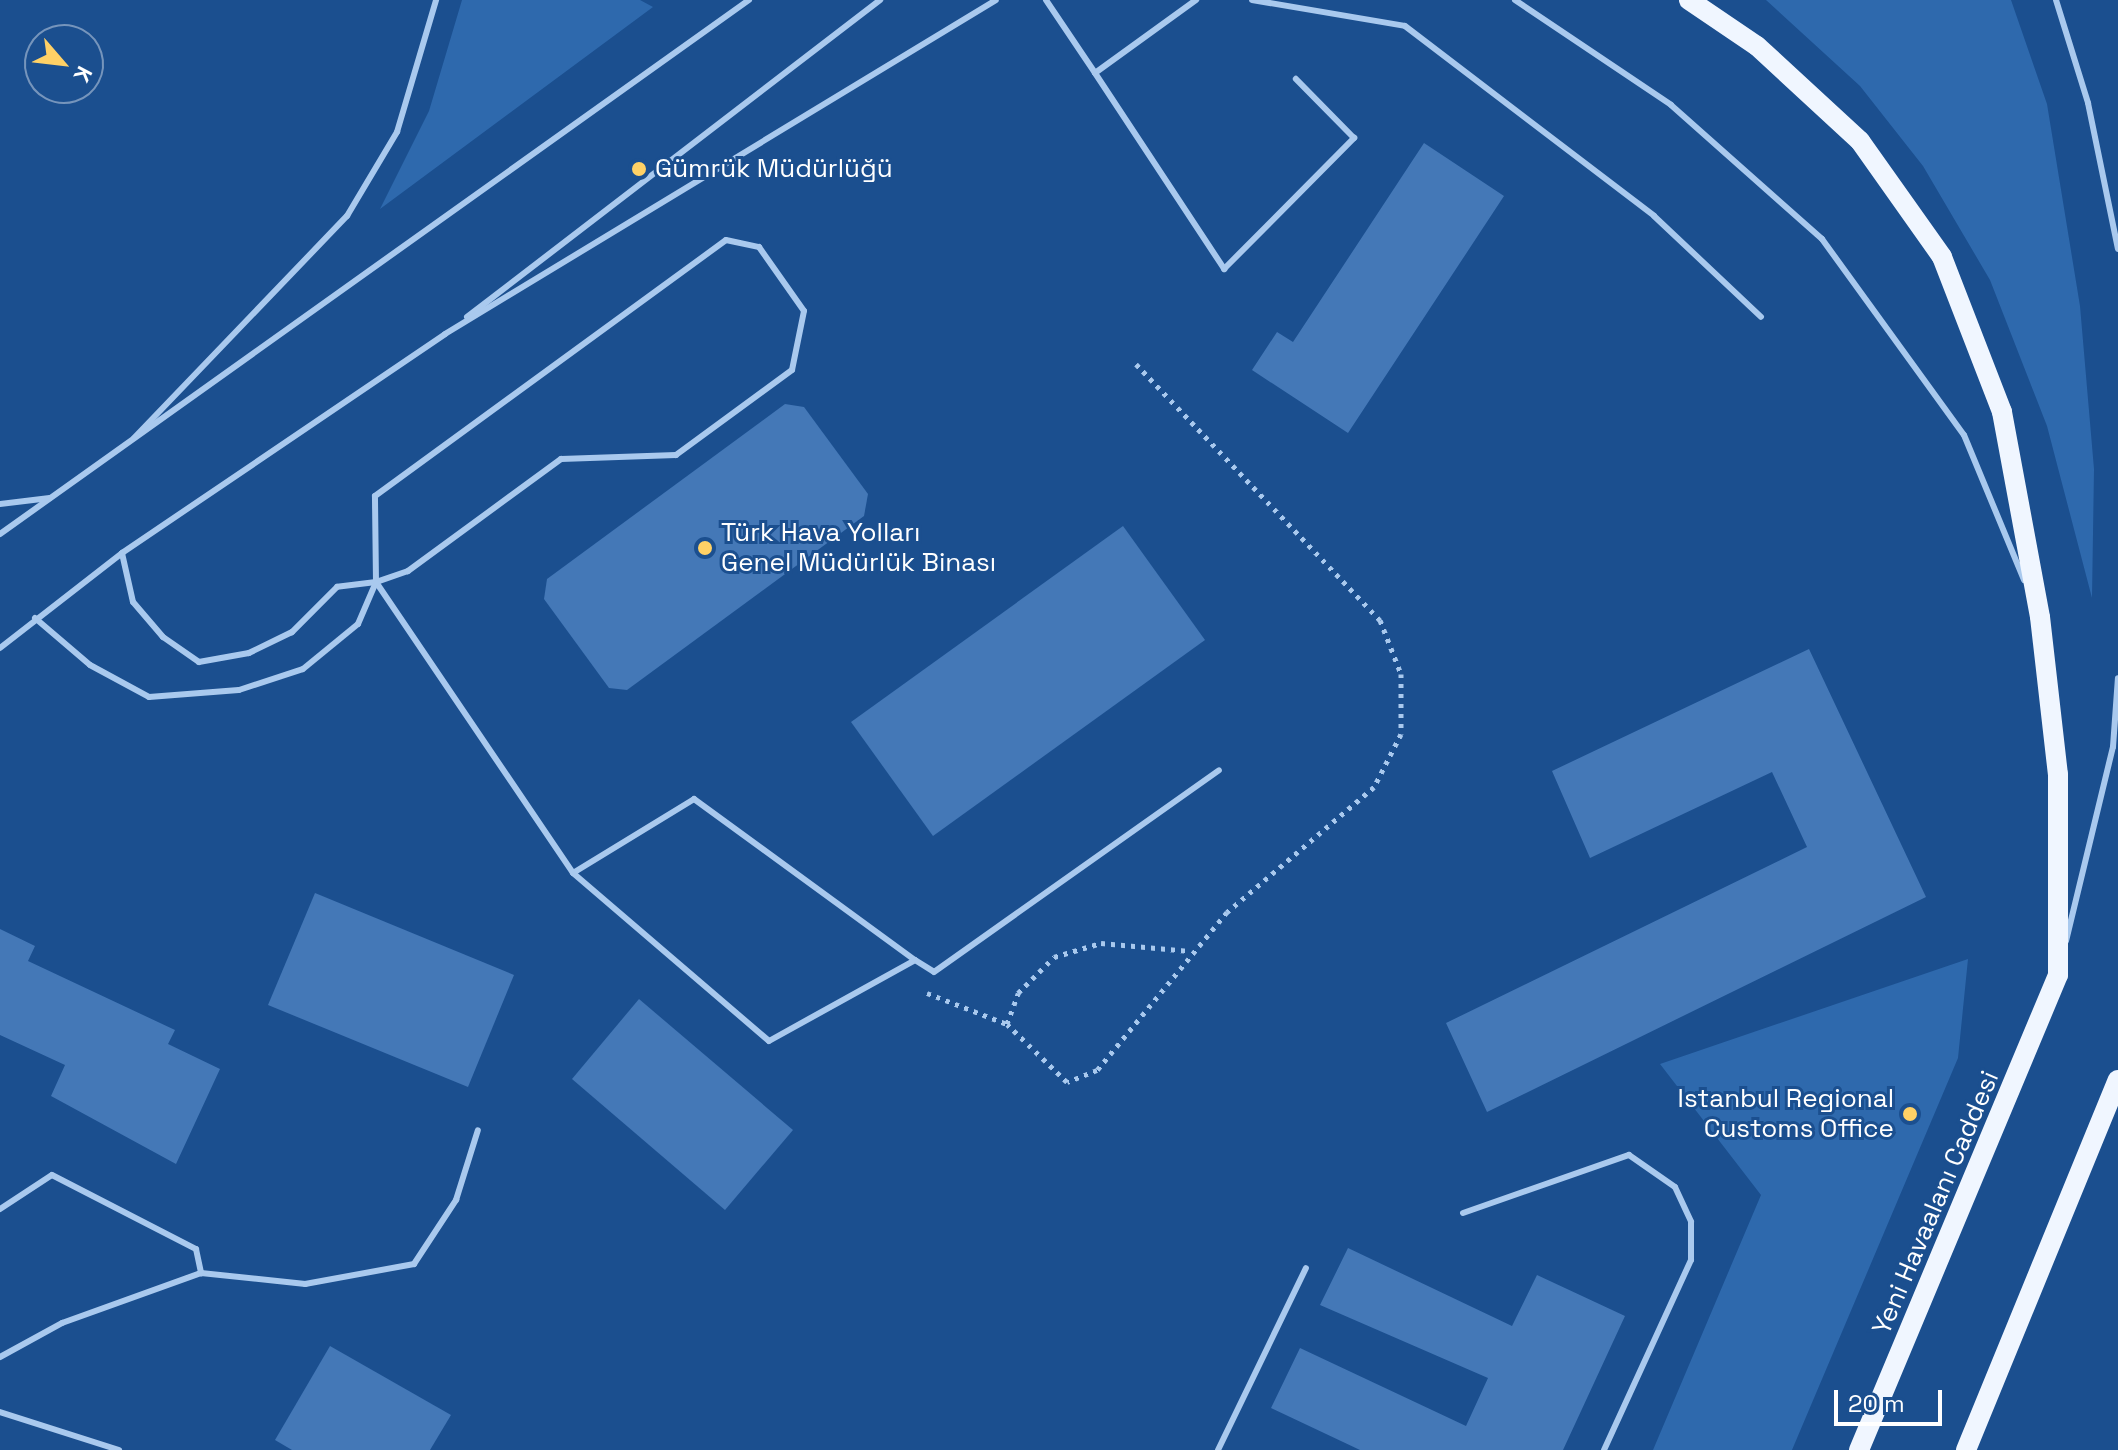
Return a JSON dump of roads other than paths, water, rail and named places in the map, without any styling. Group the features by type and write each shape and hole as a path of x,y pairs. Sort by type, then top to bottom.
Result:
{"main road":[{"path":"1689,0 1757,46 1860,141 1942,257 2002,412 2040,617 2058,774 2058,975"},
{"name":"Yeni Havaalanı Caddesi","path":"1859,1450 2058,975"},
{"path":"1966,1450 2118,1080"}],"lane":[{"path":"122,450 347,216 397,132 436,0"},
{"path":"0,534 122,450 749,0"},
{"path":"445,334 880,0"},
{"path":"0,648 122,553 445,334 996,0"},
{"path":"1046,0 1224,269 1354,138 1296,79"},
{"path":"1095,73 1196,0"},
{"path":"1252,0 1405,26 1654,216 1761,317"},
{"path":"1515,0 1671,105 1822,239 1964,435 2040,617"},
{"path":"2056,0 2088,103 2118,249"},
{"path":"35,618 90,665 149,697 213,694 303,669 358,624 376,582 375,496 726,240 759,247 804,311 792,370 676,455 561,459 408,571 376,582 337,587 292,632 249,653 199,662 163,637 133,602 122,553"},
{"path":"0,504 53,497"},
{"path":"376,582 573,873 769,1041 915,960"},
{"path":"2058,975 2113,747 2118,678"},
{"path":"573,873 694,799 934,972 1219,770"},
{"path":"0,1357 62,1323 201,1273 305,1284 414,1264 456,1200 478,1130"},
{"path":"1463,1213 1629,1155 1675,1187 1691,1222 1691,1260 1604,1450"},
{"path":"0,1209 52,1175 196,1249 201,1273"},
{"path":"1218,1450 1306,1268"},
{"path":"0,1412 119,1450"}],"place":[{"name":"Gümrük Müdürlüğü","path":"639,169"},
{"name":"Türk Hava Yolları Genel Müdürlük Binası","path":"705,548"},
{"name":"Istanbul Regional Customs Office","path":"1910,1114"}]}
